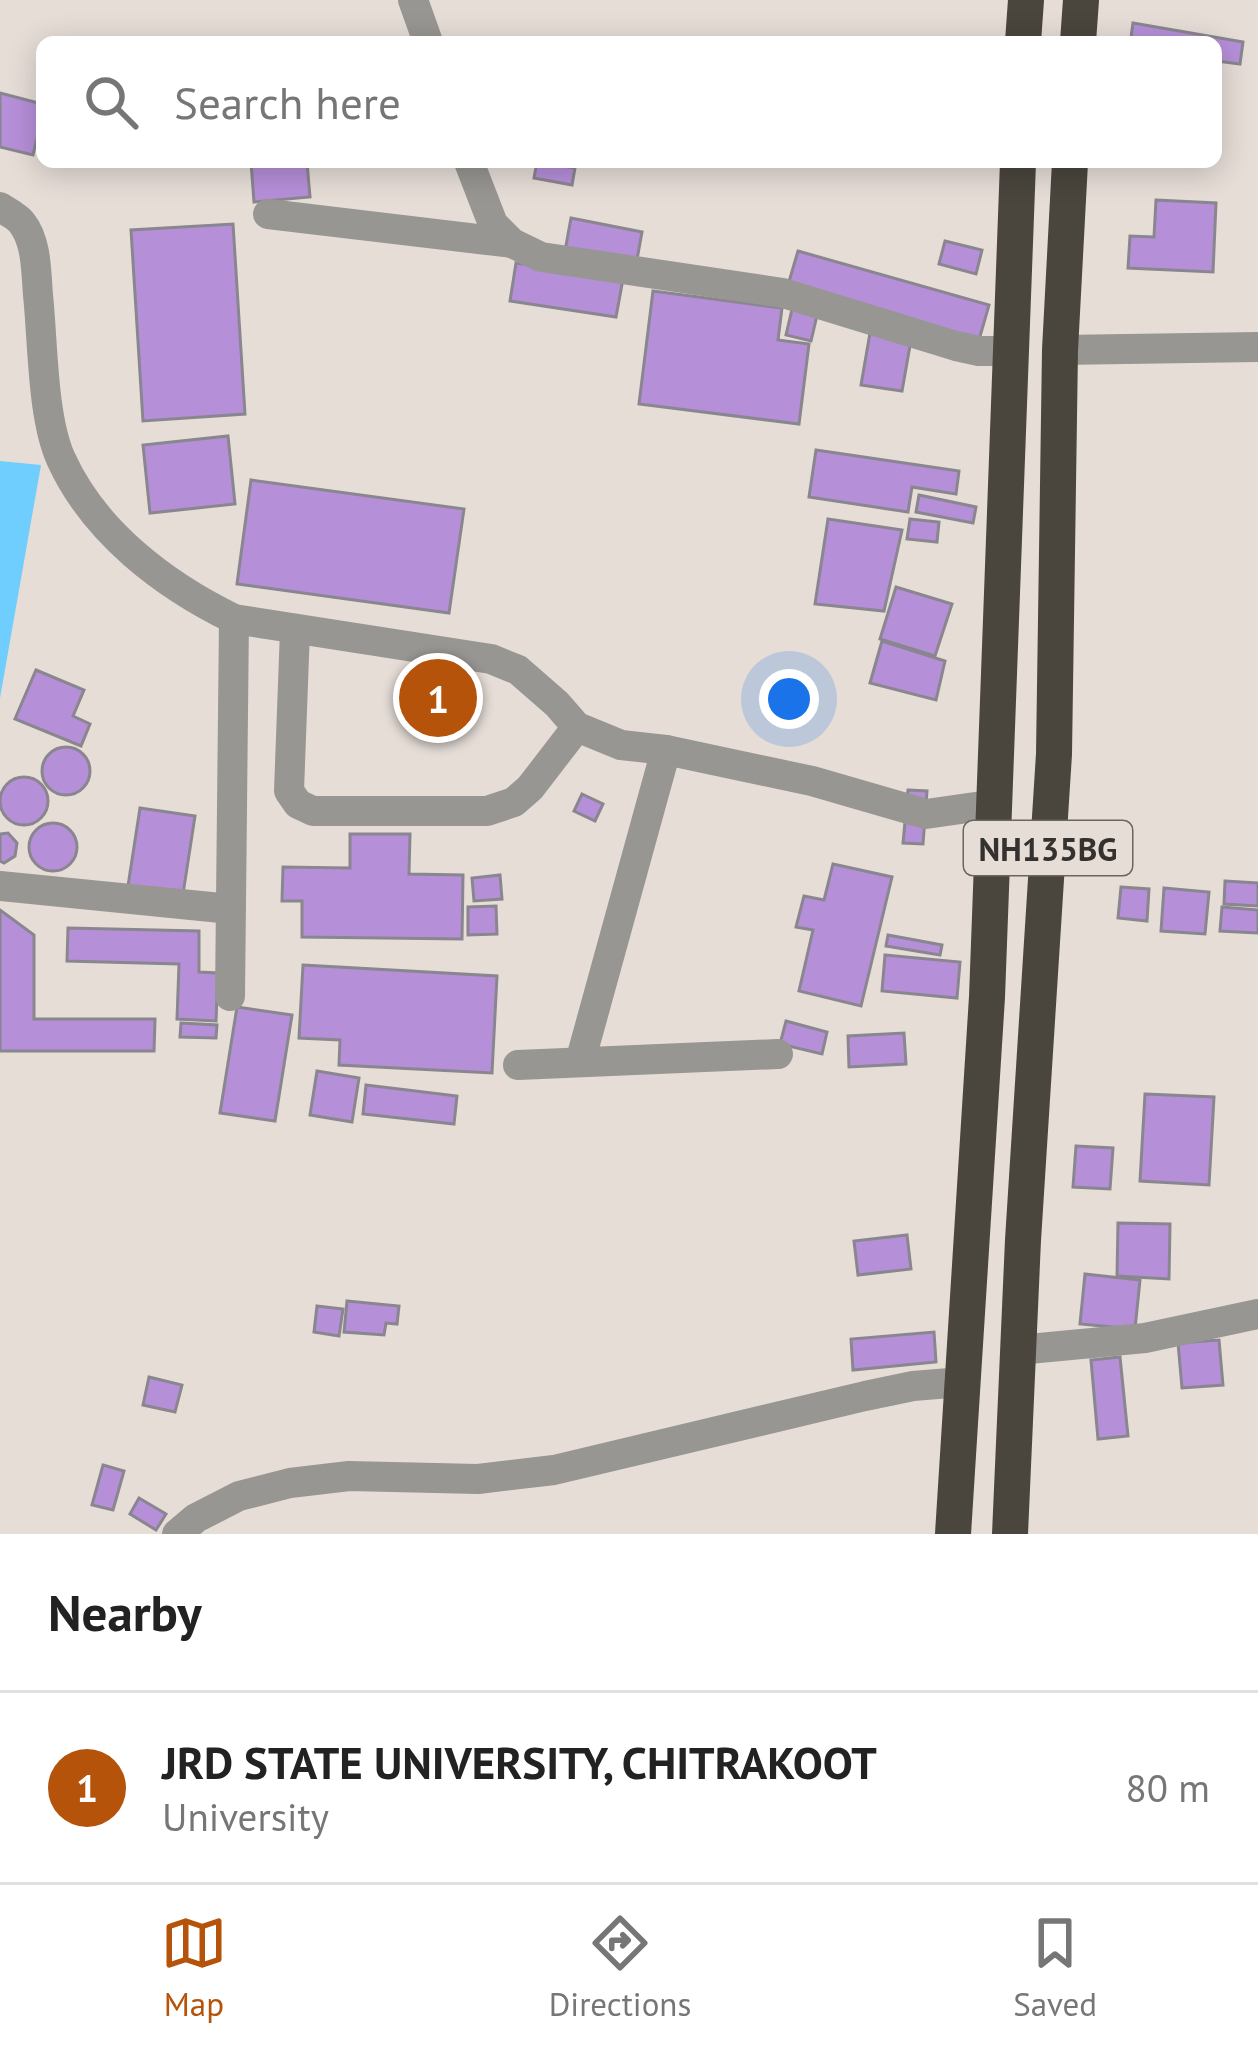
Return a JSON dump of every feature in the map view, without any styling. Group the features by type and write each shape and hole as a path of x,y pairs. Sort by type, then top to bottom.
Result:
{"highway":[{"path":"1023,36 1026,0"},
{"path":"1078,36 1081,0"},
{"name":"NH135BG","path":"953,1534 987,997 1018,168"},
{"name":"NH135BG","path":"1010,1534 1054,754 1060,350 1070,168"}],"street":[{"path":"413,0 426,36"},
{"path":"471,168 493,224 512,243"},
{"path":"0,207 23,223 35,255 49,411 60,457 78,488 134,556 198,602 234,620 490,659 518,670 577,728 621,745 812,781 926,814 996,804"},
{"path":"268,214 512,243 541,256 783,293 956,346 1011,351"},
{"path":"1060,350 1258,347"},
{"path":"230,997 234,620"},
{"path":"295,630 289,791 298,804 313,811 487,812 514,802 530,788 577,728"},
{"path":"580,1063 666,750"},
{"path":"0,886 231,909"},
{"path":"518,1066 778,1054"},
{"path":"1018,1351 1145,1337 1258,1314"},
{"path":"177,1534 196,1518 239,1496 290,1483 349,1476 478,1479 554,1470 865,1396 962,1382"}],"water":[{"path":"0,461 41,465 0,698"}],"building":[{"path":"1133,23 1208,36 1131,36"},
{"path":"1222,38 1243,42 1240,64 1222,62"},
{"path":"0,93 36,102 33,155 0,147"},
{"path":"251,168 308,168 310,197 254,202"},
{"path":"536,168 575,168 572,185 534,178"},
{"path":"1156,200 1216,203 1213,272 1128,268 1130,236 1154,237"},
{"path":"571,218 642,232 636,265 565,251"},
{"path":"233,224 245,414 143,421 131,230"},
{"path":"945,241 982,250 976,274 939,264"},
{"path":"798,251 989,305 979,340 788,285"},
{"path":"516,263 623,279 616,317 510,301"},
{"path":"653,291 782,308 778,340 809,344 799,424 639,404"},
{"path":"793,305 818,311 811,341 786,335"},
{"path":"870,333 911,340 902,391 861,385"},
{"path":"228,436 235,504 150,513 143,445"},
{"path":"816,450 959,471 956,494 912,487 908,512 809,497"},
{"path":"251,480 464,509 449,613 237,584"},
{"path":"919,495 976,507 973,523 916,512"},
{"path":"828,519 902,530 884,611 815,604"},
{"path":"910,519 939,522 937,542 907,539"},
{"path":"896,587 952,604 935,656 880,639"},
{"path":"882,641 945,661 936,700 870,683"},
{"path":"36,670 84,690 73,716 90,724 81,746 15,719"},
{"path":"66,747 83,754 90,771 83,788 66,795 49,788 42,771 49,754"},
{"path":"24,777 41,784 48,801 41,818 24,825 7,818 0,801 7,784"},
{"path":"908,790 927,791 923,844 903,843"},
{"path":"582,794 603,804 595,821 574,811"},
{"path":"140,808 195,816 183,894 128,886"},
{"path":"53,823 70,830 77,847 70,864 53,871 36,864 29,847 36,830"},
{"path":"8,833 17,843 15,856 4,863 0,861 0,834"},
{"path":"350,834 410,834 409,874 463,875 462,939 302,937 302,901 282,901 283,867 350,868"},
{"path":"833,864 892,877 861,1006 799,991 813,930 796,927 804,896 824,900"},
{"path":"500,875 502,899 474,901 472,878"},
{"path":"1225,881 1258,883 1258,906 1224,904"},
{"path":"1121,887 1149,889 1147,921 1118,918"},
{"path":"1164,888 1209,892 1205,934 1161,931"},
{"path":"496,906 497,934 468,935 468,907"},
{"path":"1222,907 1258,910 1258,933 1220,931"},
{"path":"0,910 34,935 34,1019 155,1019 154,1051 0,1051"},
{"path":"68,928 199,931 199,972 218,973 216,1021 177,1019 179,964 67,961"},
{"path":"888,935 942,945 940,955 886,946"},
{"path":"885,955 960,962 957,998 882,991"},
{"path":"303,965 497,976 492,1073 339,1065 340,1040 299,1038"},
{"path":"237,1007 292,1015 275,1121 220,1113"},
{"path":"786,1021 827,1032 822,1054 780,1044"},
{"path":"181,1023 217,1025 216,1038 180,1037"},
{"path":"904,1033 906,1064 849,1067 848,1036"},
{"path":"317,1071 359,1078 352,1122 310,1115"},
{"path":"366,1085 457,1096 454,1124 363,1114"},
{"path":"1145,1094 1214,1097 1209,1185 1140,1181"},
{"path":"1076,1146 1113,1148 1110,1189 1073,1187"},
{"path":"1118,1223 1170,1224 1169,1279 1117,1276"},
{"path":"907,1235 911,1269 858,1275 854,1241"},
{"path":"1085,1274 1140,1280 1135,1329 1080,1324"},
{"path":"347,1301 399,1306 397,1324 386,1323 384,1335 344,1332"},
{"path":"317,1306 343,1309 339,1336 314,1332"},
{"path":"934,1332 936,1362 853,1370 851,1339"},
{"path":"1219,1340 1223,1385 1182,1388 1178,1343"},
{"path":"1120,1357 1128,1436 1098,1439 1091,1360"},
{"path":"149,1377 182,1385 175,1412 143,1405"},
{"path":"103,1465 124,1471 113,1510 92,1505"},
{"path":"139,1498 166,1514 156,1530 130,1514"}],"place":[{"name":"JRD STATE UNIVERSITY, CHITRAKOOT","path":"438,698"}]}
